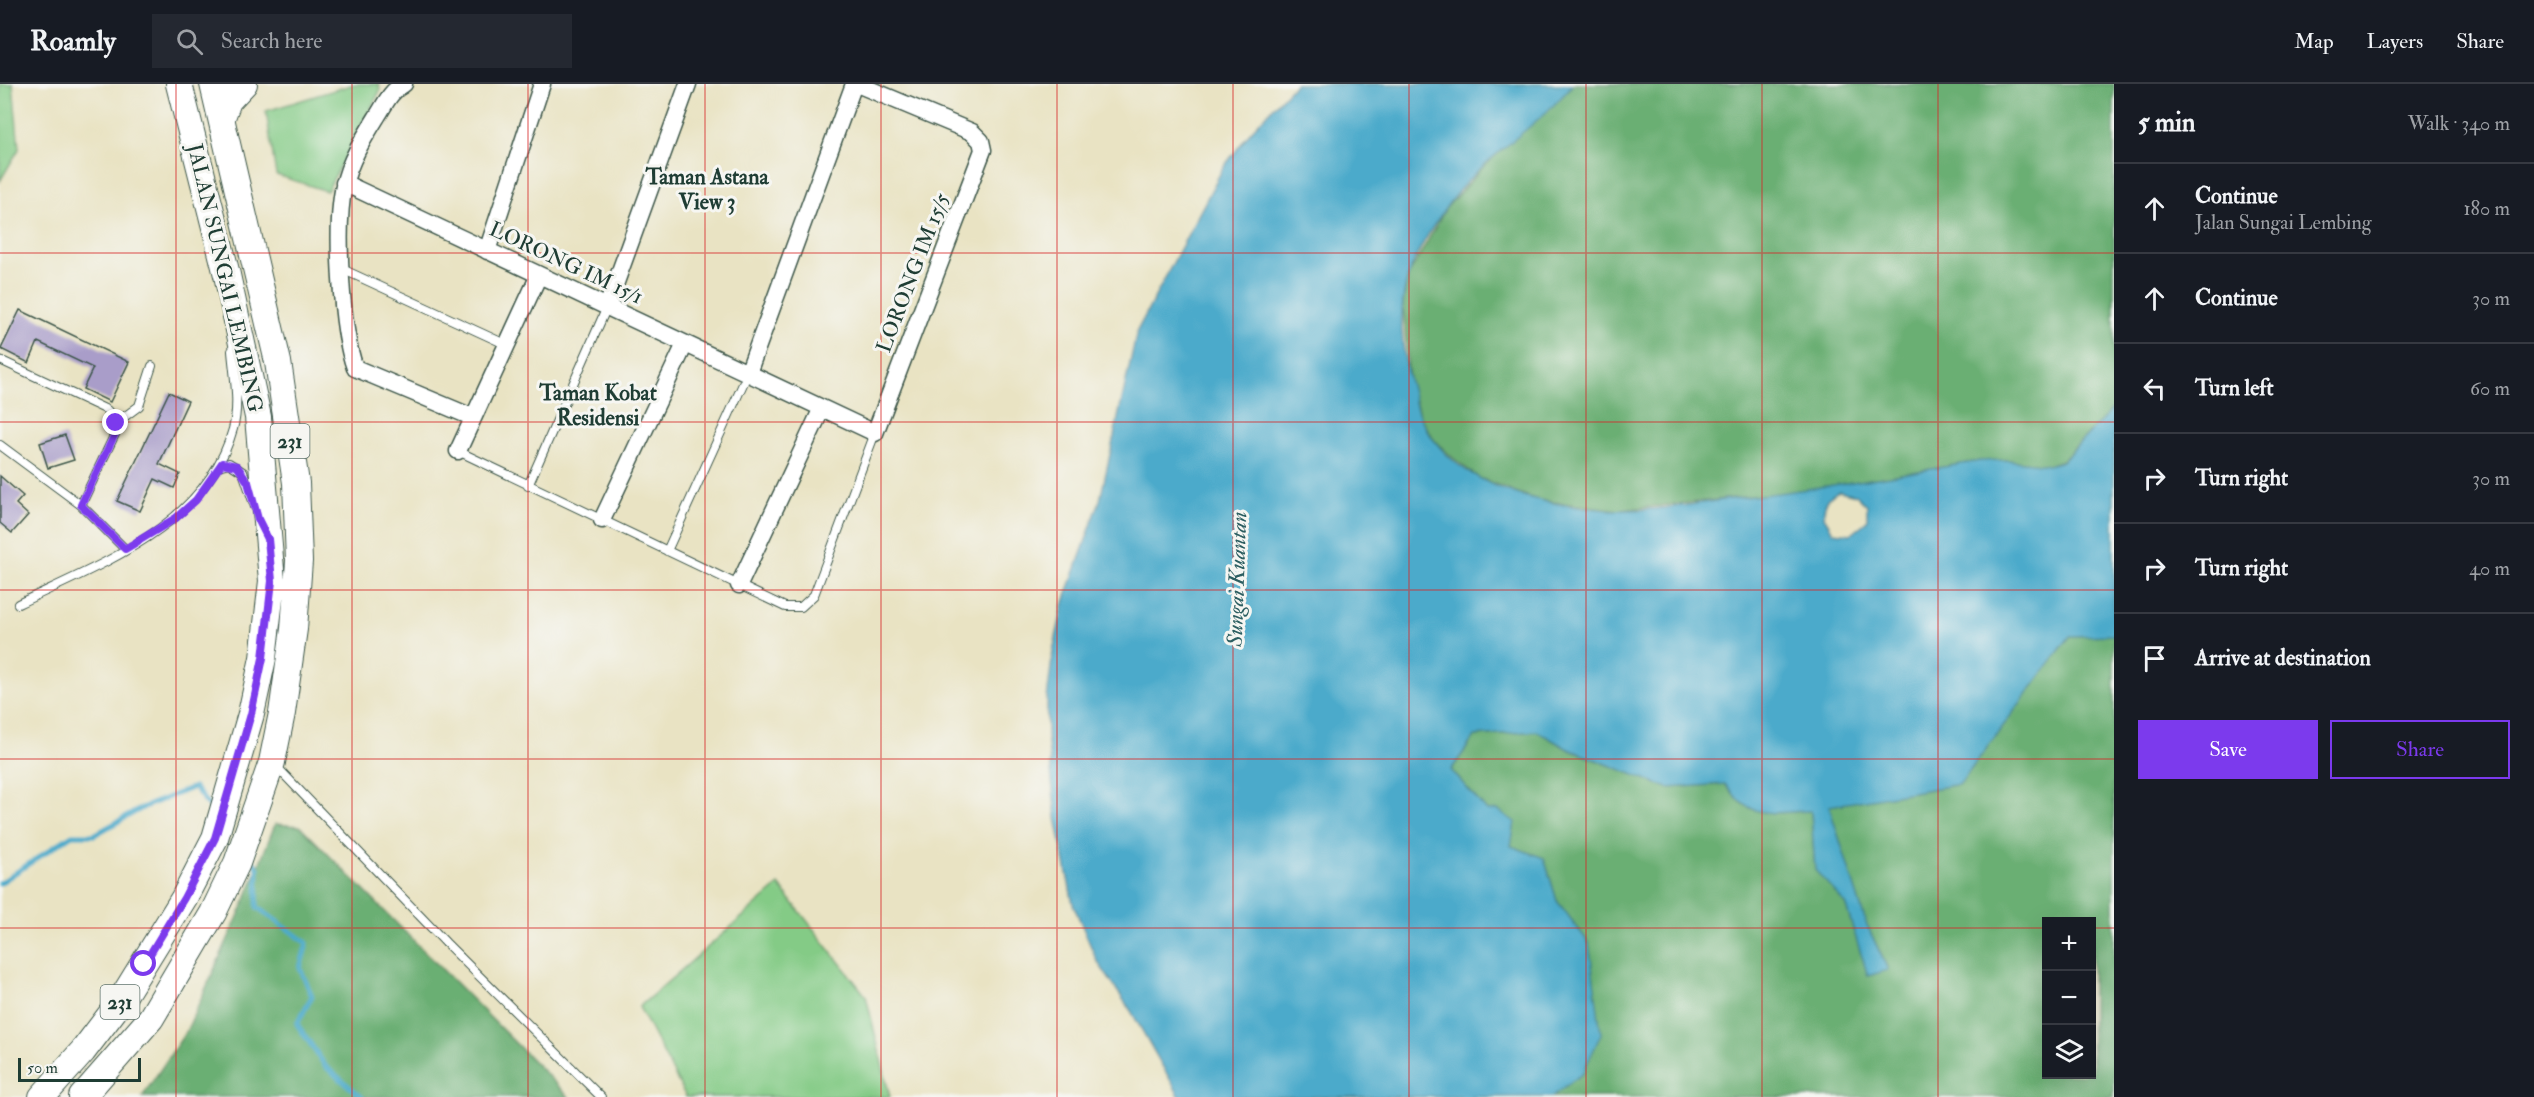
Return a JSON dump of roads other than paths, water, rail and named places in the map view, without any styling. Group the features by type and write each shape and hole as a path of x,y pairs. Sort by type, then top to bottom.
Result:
{"main road":[{"name":"JALAN SUNGAI LEMBING","path":"42,1097 83,1051 118,1005 184,898 215,838 251,714 263,658 272,581 258,417 227,275 179,84"},
{"name":"JALAN SUNGAI LEMBING","path":"82,1097 151,1018 213,913 237,863 272,762 282,713 294,628 299,561 296,483 276,352 213,84"}],"street":[{"path":"222,120 229,101 245,84"},
{"path":"404,84 389,98 363,139 344,183 339,218 347,347 355,368 472,417"},
{"path":"487,250 542,84"},
{"path":"608,307 688,84"},
{"path":"748,373 855,84"},
{"name":"LORONG IM 15/5","path":"855,84 972,132 981,141 983,156 875,433"},
{"name":"LORONG IM 15/1","path":"344,183 875,433"},
{"path":"458,451 538,275"},
{"path":"602,520 685,344"},
{"path":"739,585 822,408"}],"lane":[{"path":"342,269 505,345"},
{"path":"18,604 125,549 176,518 196,500 218,466 233,429 237,408 227,275"},
{"path":"528,486 608,307"},
{"path":"0,360 107,410 116,423 115,434 81,505"},
{"path":"116,423 139,406 152,366"},
{"path":"667,551 748,373"},
{"path":"458,451 785,607 801,607 814,595 875,433"},
{"path":"0,445 81,505 125,549"},
{"path":"218,466 230,463 243,472 258,519 268,539"},
{"path":"272,762 446,943 601,1097"}],"water":[{"name":"Sungai Kuantan","path":"1295,84 1573,84 1542,116 1490,160 1458,191 1418,252 1404,293 1402,320 1409,376 1416,407 1435,442 1455,462 1479,478 1533,499 1591,508 1633,510 1799,490 1980,461 2007,460 2048,465 2062,461 2114,408 2114,635 2070,636 1960,784 1829,806 1866,923 1888,970 1868,976 1845,903 1815,870 1811,811 1762,812 1744,804 1725,784 1668,788 1568,749 1537,731 1475,736 1451,770 1487,811 1498,810 1515,822 1511,846 1544,858 1557,901 1589,943 1601,1034 1583,1073 1551,1097 1180,1097 1131,1011 1097,961 1073,904 1056,818 1047,735 1047,699 1053,651 1064,602 1100,500 1137,331 1223,168 1251,131","holes":["1839,491 1856,495 1867,506 1867,521 1851,534 1833,532 1824,517 1827,501"]}],"waterway":[{"path":"0,883 72,835 94,835 144,807 194,787 215,814"},
{"path":"249,856 258,868 257,907 307,943 300,968 312,996 297,1024 326,1067 362,1097"}],"district":[{"name":"Taman Astana View 3","path":"707,190"},
{"name":"Taman Kobat Residensi","path":"598,406"}]}
